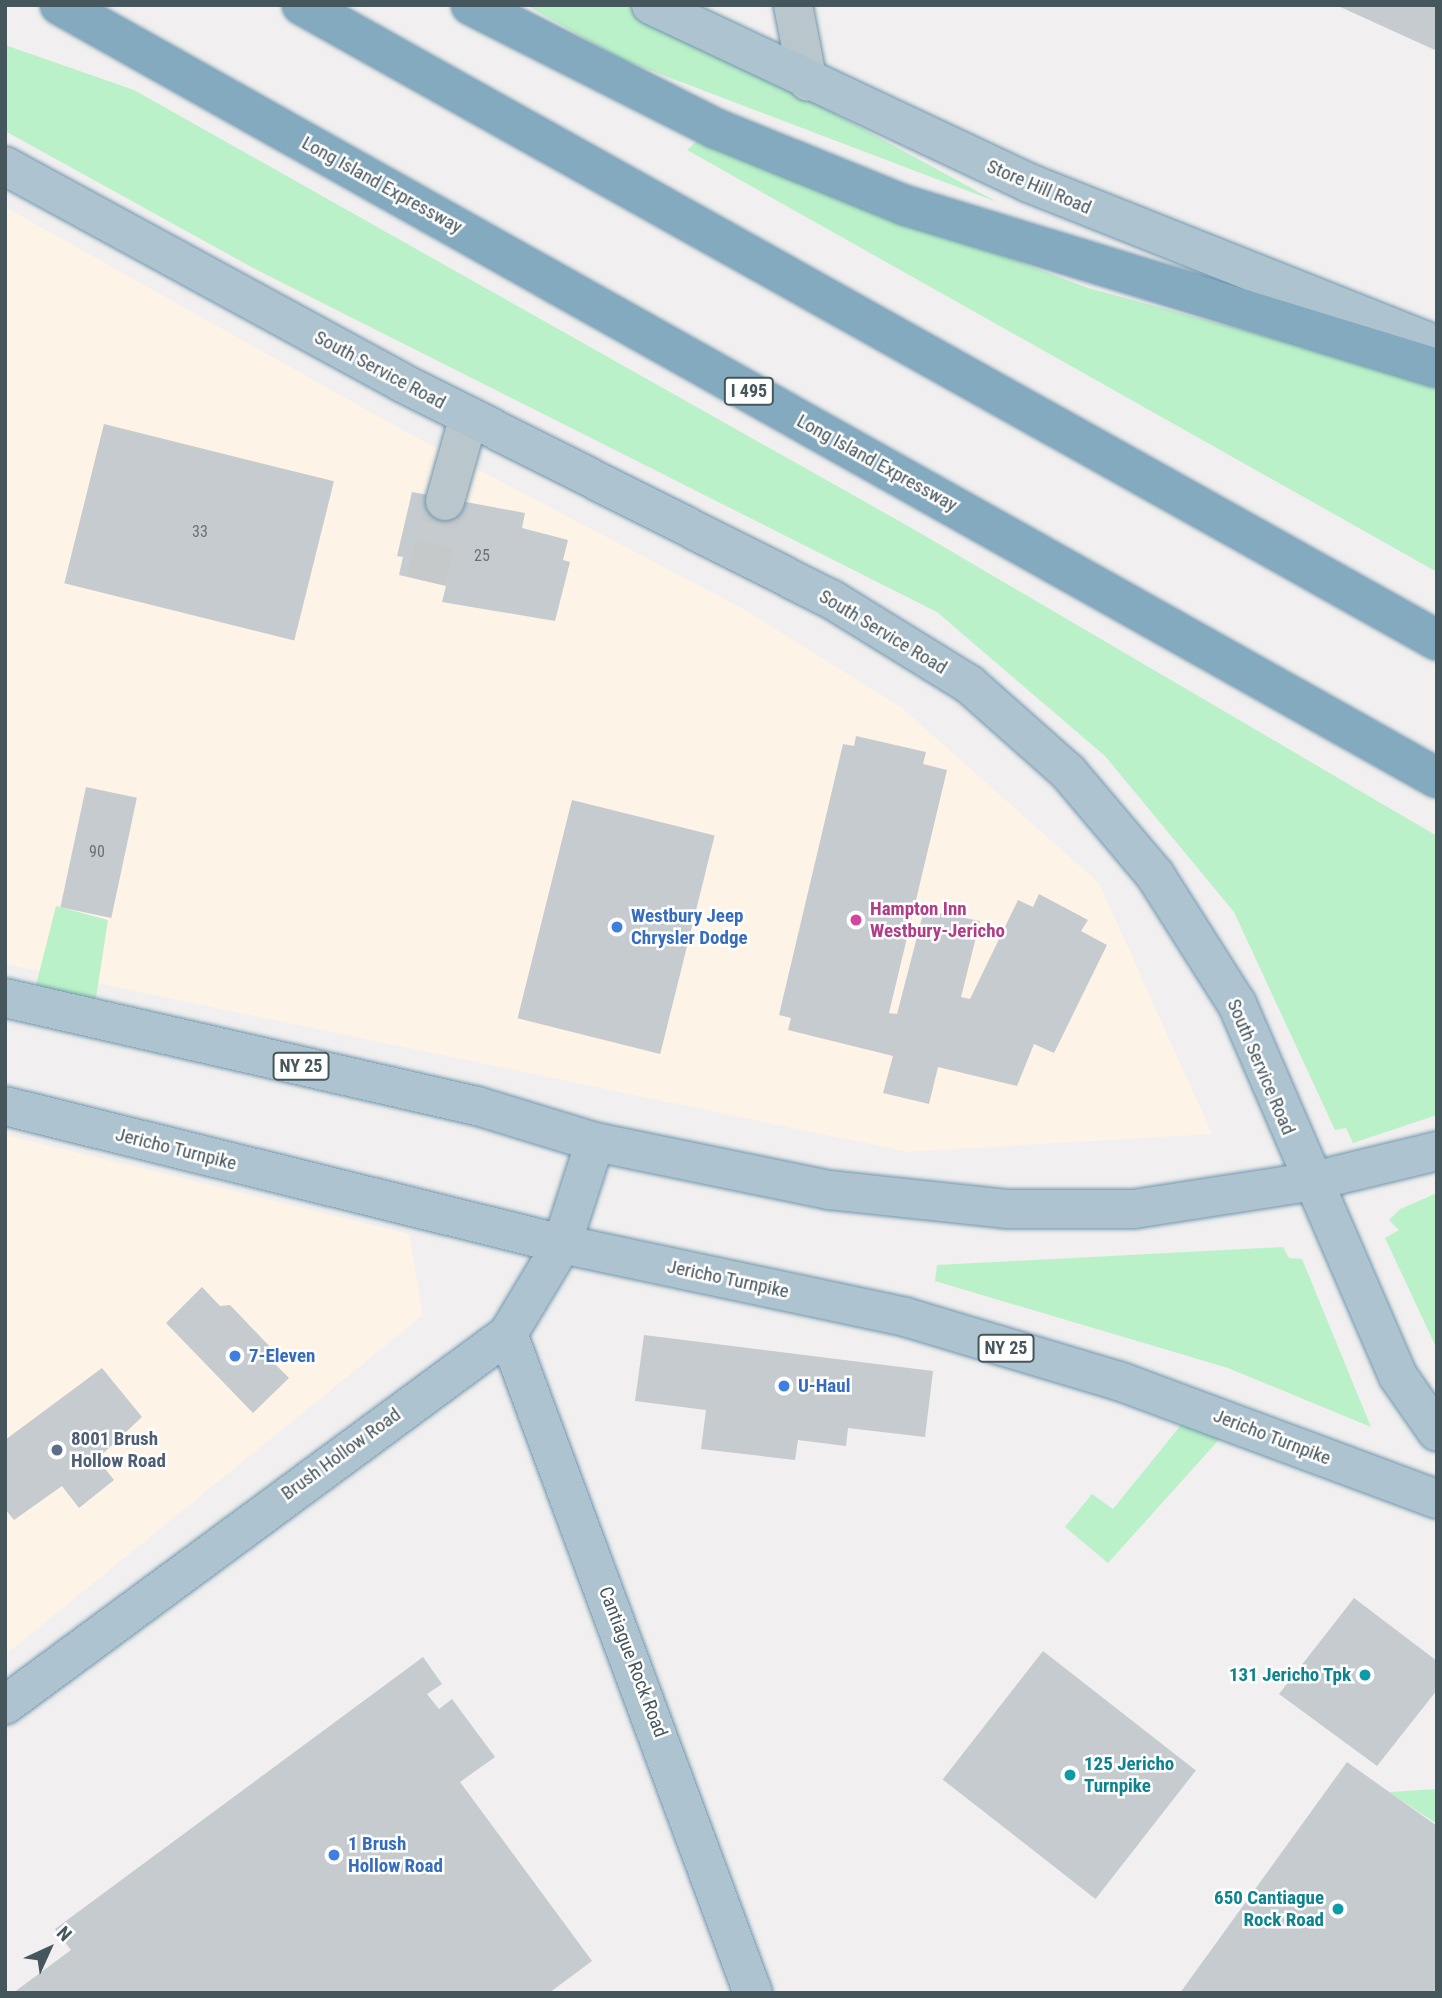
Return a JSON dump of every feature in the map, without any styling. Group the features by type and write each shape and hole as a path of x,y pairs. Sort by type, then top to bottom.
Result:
{"highway":[{"name":"Long Island Expressway","path":"60,5 1437,778"},
{"path":"302,5 1437,640"},
{"path":"471,5 717,129 904,205 1437,368"}],"main road":[{"name":"Store Hill Road","path":"676,10 808,82 1135,227 1437,345"},
{"name":"South Service Road","path":"5,166 469,416 831,599 970,685 1068,772 1155,875 1237,1004 1309,1182 1398,1376 1437,1432"},
{"name":"NY 25","path":"5,998 477,1106 595,1142 829,1190 1006,1209 1134,1209 1309,1182 1437,1152"},
{"name":"Jericho Turnpike","path":"5,1106 562,1244 905,1317 1119,1381 1437,1499"},
{"name":"Brush Hollow Road","path":"5,1705 508,1334 562,1244 595,1142"},
{"name":"Cantiague Rock Road","path":"508,1334 753,1993"}],"street":[{"path":"793,5 808,82"},
{"path":"445,501 469,416"}],"shaded area":[{"path":"5,207 399,428 738,606 901,707 1099,883 1212,1134 908,1152 5,964"},
{"path":"5,1135 409,1234 423,1315 5,1655"}],"green space":[{"path":"526,5 635,5 997,202 623,60"},
{"path":"5,45 134,90 915,530 1437,836 1437,1115 1353,1143 1346,1128 1335,1130 1234,912 1105,756 937,612 255,269 5,131"},
{"path":"698,140 1088,288 1437,383 1437,572 687,150"},
{"path":"56,906 108,920 93,1017 31,1005"},
{"path":"1437,1193 1437,1349 1385,1238 1399,1230 1389,1220 1400,1209"},
{"path":"1283,1247 1289,1258 1302,1259 1371,1427 1228,1368 935,1281 937,1265"},
{"path":"1194,1409 1234,1423 1108,1563 1065,1527 1092,1494 1113,1509"},
{"path":"1437,1789 1437,1824 1389,1792"}],"building":[{"path":"1336,5 1437,5 1437,51"},
{"path":"104,424 334,481 294,640 64,583"},
{"path":"412,492 525,513 522,528 568,540 563,560 570,562 555,621 442,602 446,586 399,575 403,557 397,556"},
{"name":"Hampton Inn Westbury-Jericho","path":"856,736 926,752 923,764 947,770 889,1013 897,1014 924,910 980,921 961,997 970,999 1018,900 1033,907 1039,894 1088,920 1081,931 1107,945 1054,1053 1034,1044 1017,1086 938,1067 929,1104 883,1093 893,1056 788,1030 791,1018 779,1015 843,744 854,746"},
{"path":"86,787 137,798 111,918 60,907"},
{"name":"Westbury Jeep Chrysler Dodge","path":"572,800 715,836 660,1054 518,1018"},
{"name":"7-Eleven","path":"202,1287 220,1306 230,1305 273,1350 273,1362 289,1378 253,1413 166,1323"},
{"name":"U-Haul","path":"644,1335 933,1371 925,1437 848,1428 846,1446 798,1440 795,1460 701,1449 706,1410 635,1401"},
{"name":"8001 Brush Hollow Road","path":"102,1368 142,1417 97,1459 114,1480 79,1508 62,1486 14,1520 5,1509 5,1440"},
{"name":"131 Jericho Tpk","path":"1354,1598 1437,1661 1437,1690 1377,1766 1279,1694"},
{"name":"125 Jericho Turnpike","path":"1043,1651 1196,1770 1096,1899 943,1779"},
{"name":"1 Brush Hollow Road","path":"423,1657 442,1684 427,1694 439,1709 452,1699 495,1757 460,1782 592,1961 549,1993 13,1993 71,1950 55,1929"},
{"name":"650 Cantiague Rock Road","path":"1347,1762 1437,1826 1437,1993 1180,1993"}],"tunnel":[{"path":"426,581 445,501"}],"place":[{"name":"Hampton Inn Westbury-Jericho","path":"856,920"},
{"name":"Westbury Jeep Chrysler Dodge","path":"617,927"},
{"name":"7-Eleven","path":"235,1356"},
{"name":"U-Haul","path":"784,1386"},
{"name":"8001 Brush Hollow Road","path":"57,1450"},
{"name":"131 Jericho Tpk","path":"1365,1675"},
{"name":"125 Jericho Turnpike","path":"1070,1775"},
{"name":"1 Brush Hollow Road","path":"334,1855"},
{"name":"650 Cantiague Rock Road","path":"1338,1909"}]}
